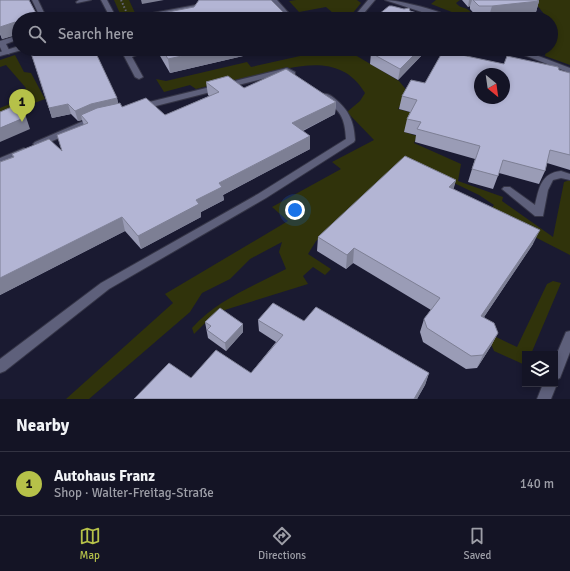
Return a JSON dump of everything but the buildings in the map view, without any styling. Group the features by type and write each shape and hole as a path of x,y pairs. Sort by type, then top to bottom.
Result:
{"street":[{"path":"35,0 41,12"},
{"path":"79,2 88,0"},
{"path":"104,0 110,12"},
{"path":"169,12 233,0"},
{"path":"273,0 284,12"},
{"path":"361,12 372,0"},
{"path":"388,0 428,11"},
{"path":"3,53 2,43 12,39"},
{"path":"128,56 139,77"},
{"path":"531,56 570,71"},
{"path":"127,111 287,70 300,79"},
{"path":"0,367 105,286 262,196 351,140 350,126 343,109 318,92"},
{"path":"0,161 105,116"},
{"path":"508,189 539,212 546,180 552,175 564,174 570,177"},
{"path":"558,366 570,336"},
{"path":"544,399 549,387"}],"path":[{"path":"121,0 124,6"}],"green space":[{"path":"114,0 129,0 135,12 119,12"},
{"path":"357,0 361,3 354,12 332,12 326,7 299,12 289,1"},
{"path":"436,0 460,0 456,3 470,12 452,12 431,4"},
{"path":"533,0 570,0 570,65 545,56 558,56 558,12 542,12"},
{"path":"16,56 24,72 31,73 45,99 0,116 0,108 27,97 23,92 26,88 6,65 0,67 0,60"},
{"path":"300,56 357,56 399,81 408,92 398,109 413,113 404,132 417,136 414,143 461,164 458,181 503,197 502,201 553,237 564,182 570,180 570,255 488,213 494,205 479,195 404,159 316,241 308,254 331,269 325,275 313,267 303,276 308,284 215,313 194,334 192,328 213,309 236,294 286,269 279,252 282,242 250,259 230,279 202,293 190,312 89,399 66,399 173,303 165,294 288,221 272,207 341,169 332,162 374,140 347,112 360,101 365,93 355,80 344,72 331,67 317,65 288,68 196,89 190,85 164,92 156,79 166,81 247,62 251,67"},
{"path":"553,281 561,283 532,351 522,351 522,364 494,351 488,337 492,335 517,347 547,284"}],"place":[{"name":"Autohaus Franz","path":"22,122"}]}
